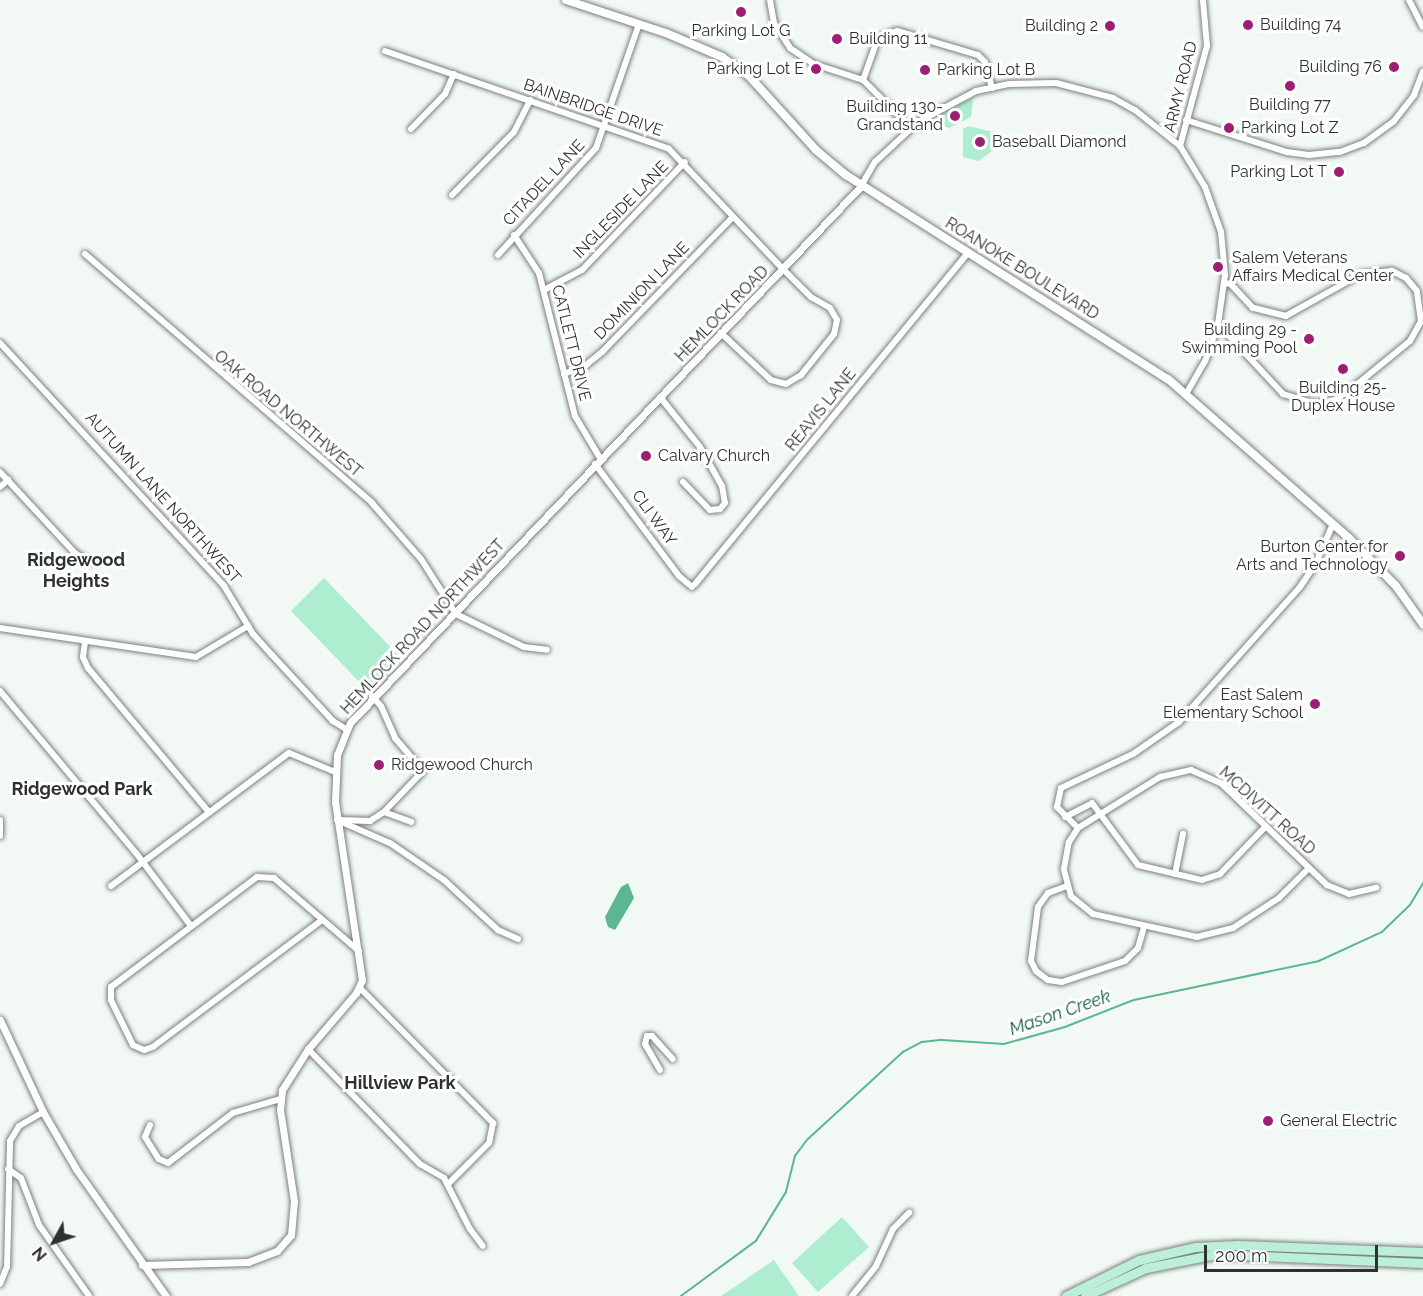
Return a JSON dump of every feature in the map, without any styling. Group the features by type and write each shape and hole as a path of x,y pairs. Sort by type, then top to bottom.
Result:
{"main road":[{"name":"ROANOKE BOULEVARD","path":"566,0 695,43 735,65 816,150 861,186 1187,392 1333,524 1396,586 1423,624"},
{"path":"1066,1296 1139,1260 1195,1247 1238,1245 1423,1252"},
{"path":"1085,1296 1146,1268 1216,1254 1423,1263"}],"street":[{"path":"770,0 777,31 797,54 863,80 911,128"},
{"name":"ARMY ROAD","path":"1180,146 1207,46 1203,0"},
{"path":"1409,0 1423,27"},
{"name":"CITADEL LANE","path":"498,255 514,235 589,158 605,125 639,24"},
{"path":"863,80 876,41 887,32 897,31 978,55 985,62 992,88"},
{"name":"BAINBRIDGE DRIVE","path":"385,51 661,145 685,162 732,218 811,297 830,308 837,320 834,334 801,375 788,383 771,380 721,333"},
{"path":"1186,120 1287,152 1330,154 1364,143 1389,126 1410,100 1423,72"},
{"path":"411,129 445,94 454,74"},
{"path":"861,186 876,162 911,128 949,103 992,88 1056,83 1113,98 1152,122 1180,146 1215,210 1225,255 1224,283 1218,324 1205,361 1187,392"},
{"path":"452,195 514,132 530,100"},
{"name":"INGLESIDE LANE","path":"544,290 582,270 685,162"},
{"name":"HEMLOCK ROAD","path":"598,461 861,186"},
{"name":"DOMINION LANE","path":"564,374 598,356 732,218"},
{"name":"CATLETT DRIVE","path":"514,235 534,261 544,290 575,416 598,461"},
{"name":"REAVIS LANE","path":"693,586 968,253"},
{"name":"OAK ROAD NORTHWEST","path":"85,254 372,503 421,559 454,612"},
{"path":"1218,324 1283,394 1316,404 1335,400 1355,386 1410,341 1421,321 1417,291 1406,278 1392,271 1361,274 1286,316 1253,308 1231,284 1224,283"},
{"name":"AUTUMN LANE NORTHWEST","path":"0,343 224,586 248,626 333,721 346,729"},
{"path":"660,397 700,447 722,486 725,503 720,509 710,510 683,482"},
{"name":"CLI WAY","path":"598,461 679,576 693,586"},
{"name":"HEMLOCK ROAD NORTHWEST","path":"360,988 363,974 360,952 337,820 335,772 346,729 372,696 598,461"},
{"path":"0,472 68,546 89,562"},
{"path":"0,487 8,480"},
{"path":"1144,927 1138,948 1125,961 1062,982 1048,980 1036,972 1032,961 1038,907 1048,893 1067,886 1064,860 1078,828 1065,817 1056,802 1061,788 1133,754 1192,709 1304,582 1333,524"},
{"path":"454,612 463,620 524,647 547,650"},
{"path":"0,628 196,657 248,626"},
{"path":"85,642 83,657 88,668 209,812"},
{"path":"0,692 142,862 191,926"},
{"path":"337,820 370,821 384,812 423,771 395,738 381,706 372,696"},
{"path":"111,886 289,753 335,772"},
{"name":"MCDIVITT ROAD","path":"1067,886 1077,903 1093,914 1197,937 1223,933 1279,898 1310,868 1216,780 1191,770 1160,777 1078,828"},
{"path":"1065,817 1085,803 1092,802 1102,812 1138,865 1202,880 1215,878 1266,826"},
{"path":"384,812 411,822"},
{"path":"0,820 0,836"},
{"path":"337,820 390,843 444,880 498,930 518,939"},
{"path":"1175,874 1183,834"},
{"path":"1310,868 1341,892 1357,894 1376,888"},
{"path":"322,920 148,1050 136,1048 111,1000 111,987 257,877 266,875 322,920 360,952"},
{"path":"142,1265 238,1264 261,1259 284,1246 293,1227 294,1201 280,1099 293,1070 308,1049 360,988 493,1123 491,1140 449,1183"},
{"path":"0,1020 43,1112 76,1169 166,1296"},
{"path":"660,1070 645,1044 647,1036 652,1036 668,1050 673,1059"},
{"path":"308,1049 420,1164 449,1183 471,1229 483,1246"},
{"path":"150,1125 145,1137 159,1160 168,1163 233,1113 280,1099"},
{"path":"0,1284 7,1267 8,1169 15,1131 43,1112"},
{"path":"8,1169 21,1178 39,1225 89,1296"},
{"path":"852,1296 876,1266 897,1224 909,1213"}],"shaded area":[{"name":"Building 130- Grandstand","path":"973,98 971,117 949,128 935,123 921,134 918,130 949,108"},
{"name":"Baseball Diamond","path":"969,126 993,132 996,137 993,150 979,161 963,157 963,129"},
{"path":"324,578 403,660 369,692 291,611"},
{"path":"628,883 634,898 615,930 608,927 605,917 621,887"},
{"path":"842,1217 869,1247 818,1292 792,1263"},
{"path":"774,1260 799,1296 721,1296"}],"waterway":[{"name":"Mason Creek","path":"681,1296 756,1241 786,1192 795,1156 808,1139 903,1052 922,1042 942,1040 1004,1044 1065,1027 1134,1000 1319,961 1382,932 1410,905 1423,883"}],"place":[{"name":"Parking Lot G","path":"741,12"},
{"name":"Building 74","path":"1248,25"},
{"name":"Building 2","path":"1110,26"},
{"name":"Building 11","path":"837,39"},
{"name":"Building 76","path":"1394,67"},
{"name":"Parking Lot E","path":"816,69"},
{"name":"Parking Lot B","path":"925,70"},
{"name":"Building 77","path":"1290,86"},
{"name":"Building 130- Grandstand","path":"955,116"},
{"name":"Parking Lot Z","path":"1229,128"},
{"name":"Baseball Diamond","path":"980,142"},
{"name":"Parking Lot T","path":"1339,172"},
{"name":"Salem Veterans Affairs Medical Center","path":"1218,267"},
{"name":"Building 29 - Swimming Pool","path":"1309,339"},
{"name":"Building 25- Duplex House","path":"1343,369"},
{"name":"Calvary Church","path":"646,456"},
{"name":"Burton Center for Arts and Technology","path":"1400,556"},
{"name":"East Salem Elementary School","path":"1315,704"},
{"name":"Ridgewood Church","path":"379,765"},
{"name":"General Electric","path":"1268,1121"}],"district":[{"name":"Ridgewood Heights","path":"76,571"},
{"name":"Ridgewood Park","path":"82,789"},
{"name":"Hillview Park","path":"400,1083"}]}
